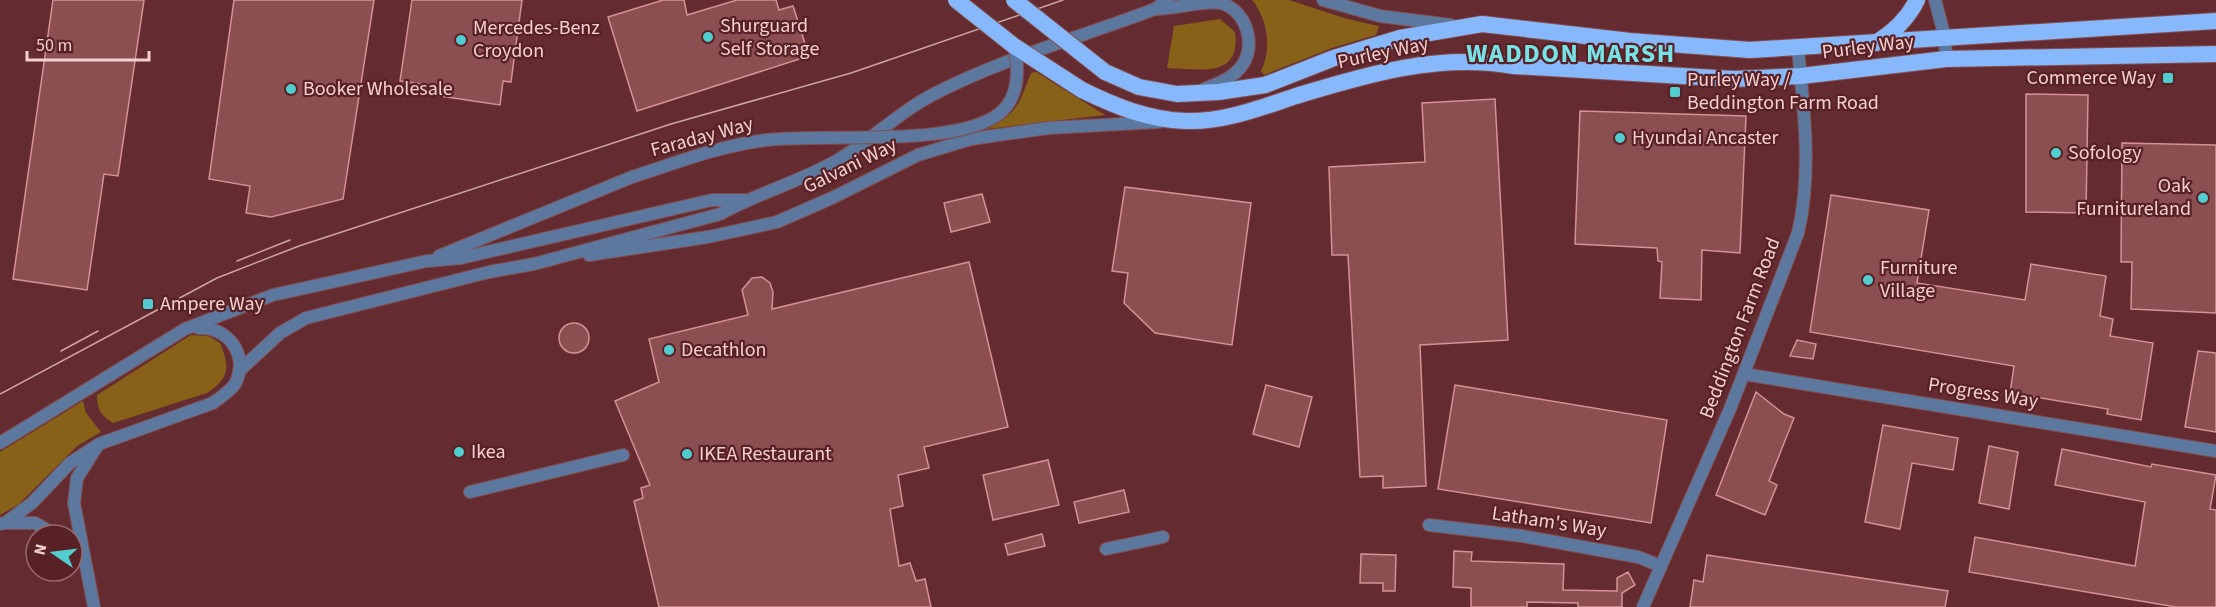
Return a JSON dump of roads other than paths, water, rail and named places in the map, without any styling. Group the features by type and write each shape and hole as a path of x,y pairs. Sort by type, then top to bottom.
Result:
{"highway":[{"name":"Purley Way","path":"956,0 1014,46 1082,90 1128,110 1184,121 1223,118 1402,66 1436,62 1494,62 1514,66 1716,78 1801,76 1946,59 2216,54"},
{"name":"Purley Way","path":"1014,0 1105,72 1139,87 1191,95 1265,85 1334,58 1400,38 1482,24 1630,41 1730,49 1798,49 2216,21"},
{"path":"1872,45 1896,30 1911,13 1917,0"}],"street":[{"path":"239,370 280,333 306,318 489,272 534,264 720,214 745,200 802,179 839,159 904,111 937,92 1155,9 1168,0"},
{"path":"1323,0 1380,16 1463,27"},
{"path":"1935,0 1945,38 1946,59"},
{"path":"1155,9 1219,3 1238,13 1245,24 1249,46 1242,67 1228,79 1191,95"},
{"name":"Faraday Way","path":"427,261 632,177 736,145 757,141 935,134 977,125 999,113 1013,96 1017,74 1014,46"},
{"name":"Beddington Farm Road","path":"1643,607 1744,374 1791,254 1802,214 1805,169 1798,49"},
{"name":"Galvani Way","path":"534,264 708,237 777,222 834,197 918,155 971,139 1048,128 1184,121"},
{"path":"0,443 185,329 273,295 427,261 461,258 712,200 745,200"},
{"path":"3,524 33,503 70,463 99,444 213,403 234,384 239,370 237,351 228,336 212,327 185,329"},
{"name":"Progress Way","path":"1744,374 2216,451"},
{"path":"94,607 74,503 77,478 99,444"},
{"path":"470,492 622,455"},
{"path":"3,524 24,523"},
{"name":"Latham's Way","path":"1429,525 1522,536 1638,557 1661,566"},
{"path":"1106,549 1163,537"}],"tram line":[{"path":"0,394 217,278 299,246 671,124 851,73 1063,0"},
{"path":"237,261 290,240"},
{"path":"61,351 98,331"}],"place":[{"name":"Shurguard Self Storage","path":"708,37"},
{"name":"Mercedes-Benz Croydon","path":"461,40"},
{"name":"Commerce Way","path":"2168,78"},
{"name":"Booker Wholesale","path":"291,89"},
{"name":"Purley Way / Beddington Farm Road","path":"1675,92"},
{"name":"Hyundai Ancaster","path":"1620,138"},
{"name":"Sofology","path":"2056,153"},
{"name":"Oak Furnitureland","path":"2203,198"},
{"name":"Furniture Village","path":"1868,280"},
{"name":"Ampere Way","path":"148,304"},
{"name":"Decathlon","path":"669,350"},
{"name":"Ikea","path":"459,452"},
{"name":"IKEA Restaurant","path":"687,454"}],"district":[{"name":"WADDON MARSH","path":"1571,53"}]}
